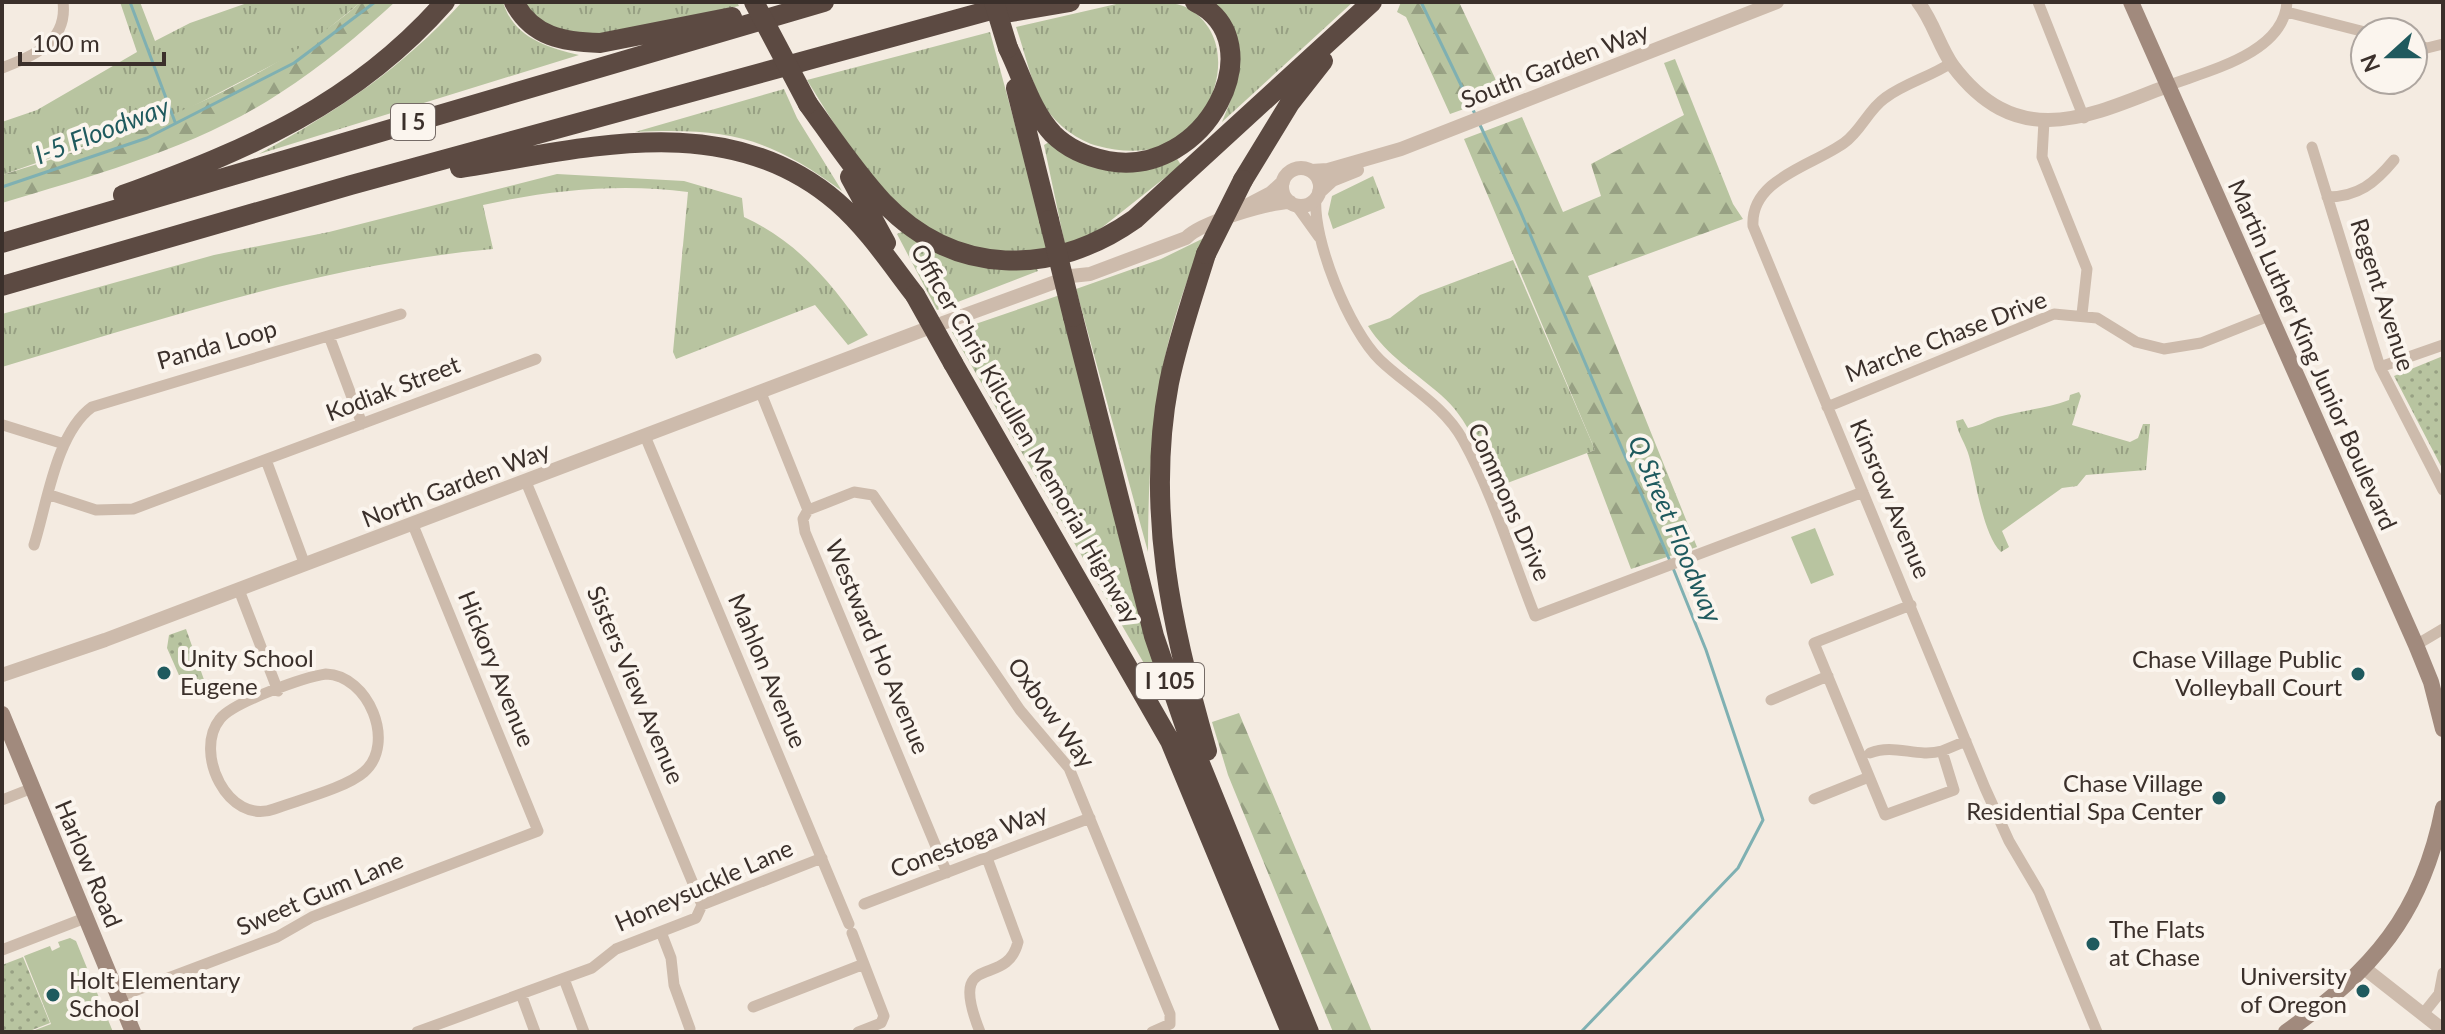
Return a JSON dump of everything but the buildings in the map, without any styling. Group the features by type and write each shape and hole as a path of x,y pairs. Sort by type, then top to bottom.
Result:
{"highway":[{"path":"2,241 264,140 352,86 390,58 445,2"},
{"path":"514,2 530,26 545,34 560,40 600,43 810,2"},
{"name":"Officer Chris Kilcullen Memorial Highway","path":"754,2 953,363 1170,741 1291,1032"},
{"name":"I 5","path":"2,241 824,2"},
{"name":"Officer Chris Kilcullen Memorial Highway","path":"994,2 1154,636 1186,729 1309,1032"},
{"name":"I 5","path":"2,286 351,185 1020,2"},
{"path":"942,24 1070,2"},
{"path":"1008,48 1030,100 1054,134 1066,144 1110,161 1130,163 1157,159 1184,145 1198,133 1220,103 1226,86 1230,66 1223,30 1213,14 1195,2"},
{"path":"808,104 884,203 930,239 983,258 1032,261 1057,257 1098,243 1135,219 1374,2"},
{"path":"1238,857 1174,631 1162,546 1159,494 1169,384 1206,254 1243,180 1290,103 1374,2"},
{"path":"351,185 613,144 651,141 711,143 764,157 815,185 839,204 870,237 915,295"}],"main road":[{"name":"Martin Luther King Junior Boulevard","path":"2131,2 2416,645 2431,682 2443,729"},
{"name":"Harlow Road","path":"2,714 30,789 133,1032"},
{"path":"2286,1032 2329,1002 2400,926 2436,843 2443,808"}],"street":[{"path":"2,68 47,47 63,18 63,2"},
{"name":"South Garden Way","path":"1193,230 1186,238 1090,274 1071,276 1087,266 1183,230 1293,203 1307,204 1332,180 1393,152 1777,2"},
{"path":"1918,2 1951,63 1970,87 1991,104 2044,121 2084,118 2250,52 2275,32 2287,7 2349,27"},
{"path":"2038,2 2084,118"},
{"name":"Kinsrow Avenue","path":"1951,63 1931,77 1886,97 1848,140 1764,191 1754,207 1753,226 1966,741 2009,841 2039,892 2097,1032"},
{"name":"Marche Chase Drive","path":"2044,121 2042,157 2087,269 2082,314"},
{"name":"Regent Avenue","path":"2312,147 2380,367 2443,490"},
{"name":"South Garden Way","path":"1283,182 1294,169 1328,170 1393,152"},
{"name":"Regent Avenue","path":"2327,197 2341,197 2370,186 2394,160"},
{"path":"1311,171 1318,180 1318,194"},
{"path":"1283,182 1283,193 1293,203"},
{"path":"1215,222 1270,194 1283,182"},
{"name":"Commons Drive","path":"1318,194 1323,244 1354,326 1367,346 1439,409 1463,440 1535,616 1863,492"},
{"name":"Commons Drive","path":"1293,203 1323,244"},
{"path":"943,323 1058,281"},
{"name":"Panda Loop","path":"34,545 64,444 78,419 101,402 401,314"},
{"name":"Marche Chase Drive","path":"1827,407 2038,319 2082,314 2110,325 2136,342 2164,349 2201,343 2269,316"},
{"name":"North Garden Way","path":"2,675 413,525 923,330"},
{"path":"329,336 362,424"},
{"path":"2380,367 2443,345"},
{"name":"Kodiak Street","path":"50,495 96,510 133,509 536,359"},
{"name":"Westward Ho Avenue","path":"761,393 808,510 803,519 805,532 947,873"},
{"path":"3,425 64,444"},
{"name":"Mahlon Avenue","path":"645,436 822,858 884,1016 881,1023 858,1032"},
{"path":"266,460 305,565"},
{"name":"Sisters View Avenue","path":"526,482 702,905"},
{"name":"Oxbow Way","path":"808,510 854,492 868,493 876,499 1022,713 1069,768 1171,1019 1167,1026 1152,1032"},
{"name":"Hickory Avenue","path":"413,525 538,831"},
{"path":"239,590 278,691"},
{"path":"1911,605 1814,643 1885,815 1954,790 1942,751"},
{"path":"2416,645 2443,629"},
{"path":"326,674 350,681 367,702 377,729 378,750 369,766 356,777 268,811 251,810 225,791 210,754 211,738 220,719 229,711 278,691 326,674"},
{"path":"1771,700 1828,676"},
{"path":"1870,753 1885,746 1912,754 1942,751 1966,741"},
{"path":"1814,799 1869,777"},
{"path":"2,800 30,789"},
{"name":"Conestoga Way","path":"864,904 1090,818"},
{"name":"Sweet Gum Lane","path":"118,997 277,937 312,917 538,831"},
{"name":"Honeysuckle Lane","path":"417,1032 596,966 616,949 696,918 702,905 822,858"},
{"path":"980,1032 969,1003 969,987 977,976 1008,961 1018,942 987,858"},
{"path":"2,950 85,918"},
{"path":"661,932 671,958 674,985 690,1029"},
{"path":"753,1007 864,964"},
{"path":"2364,968 2443,1030"},
{"path":"2423,1014 2439,994 2443,973"},
{"path":"564,979 584,1032"},
{"path":"521,994 535,1032"}],"green space":[{"path":"120,2 140,2 155,41 190,23 250,2 361,2 303,49 184,111 2,175 2,122 37,110 137,52"},
{"path":"361,2 395,2 325,61 248,112 145,158 2,203 2,175 144,126 236,85 322,33"},
{"path":"462,2 503,2 515,24 533,39 579,55 259,154 368,87 416,48"},
{"path":"522,2 737,2 739,6 595,36 547,29"},
{"path":"1125,2 1164,2 1186,7 1204,21 1214,39 1218,59 1210,100 1198,119 1183,134 1165,145 1149,149 1123,150 1098,146 1062,126 1040,98 1016,27"},
{"path":"1214,2 1353,2 1222,122 1235,88 1240,60 1234,33"},
{"path":"1401,2 1459,2 1503,95 1450,114 1406,17 1397,12"},
{"path":"990,32 1049,250 987,250 957,242 929,228 880,185 840,132 807,80"},
{"path":"1675,59 1733,204 1743,219 1588,276 1697,547 1631,569 1587,453 1595,450 1464,139 1522,117 1563,212 1601,196 1591,164 1684,115 1664,63"},
{"path":"784,89 797,118 842,191 791,158 744,139 695,132 635,132"},
{"path":"1049,142 1081,161 1110,171 1141,170 1176,157 1181,165 1095,233 1065,245 1044,145"},
{"path":"557,174 684,181 742,198 744,217 782,239 814,267 868,335 848,345 815,305 676,359 673,352 688,192 611,188 533,195 483,205 493,249 431,256 306,280 2,367 2,314 214,255 329,232"},
{"path":"1373,176 1385,208 1333,229 1328,214 1332,196"},
{"path":"904,231 937,250 967,262 998,268 1036,267 1038,271 937,310 897,234"},
{"path":"1206,237 1189,275 1166,352 1153,431 1148,552 1076,289 1161,259"},
{"path":"1513,260 1595,450 1494,488 1473,438 1451,404 1393,355 1368,326 1390,318 1420,295"},
{"path":"1060,295 1164,693 1160,691 952,332"},
{"path":"2443,356 2443,470 2394,376"},
{"path":"2079,392 2081,396 2072,425 2130,442 2138,438 2143,424 2150,424 2146,470 2086,475 2077,486 2062,488 2002,531 2009,547 2001,552 1989,533 1969,456 1956,421 1963,419 1968,428 1998,417 2060,403"},
{"path":"1815,528 1834,575 1811,584 1791,537"},
{"path":"186,629 208,691 189,698 167,648 169,635"},
{"path":"1239,713 1372,1032 1333,1032 1228,775 1212,722"},
{"path":"70,938 76,941 113,1032 30,1032 51,1024 24,956 50,946 52,951 60,947 58,942"},
{"path":"23,957 50,1023 27,1032 2,1032 2,965"}],"waterway":[{"path":"130,2 175,122"},
{"name":"I-5 Floodway","path":"2,187 147,138 294,63 375,2"},
{"name":"Q Street Floodway","path":"1421,2 1475,114"},
{"name":"Q Street Floodway","path":"1480,125 1518,206 1670,561"},
{"name":"Q Street Floodway","path":"1581,1032 1738,868 1763,820 1706,650 1673,568"}],"place":[{"name":"Unity School Eugene","path":"164,673"},
{"name":"Chase Village Public Volleyball Court","path":"2358,674"},
{"name":"Chase Village Residential Spa Center","path":"2219,798"},
{"name":"The Flats at Chase","path":"2093,944"},
{"name":"University of Oregon","path":"2363,991"},
{"name":"Holt Elementary School","path":"53,995"}]}
